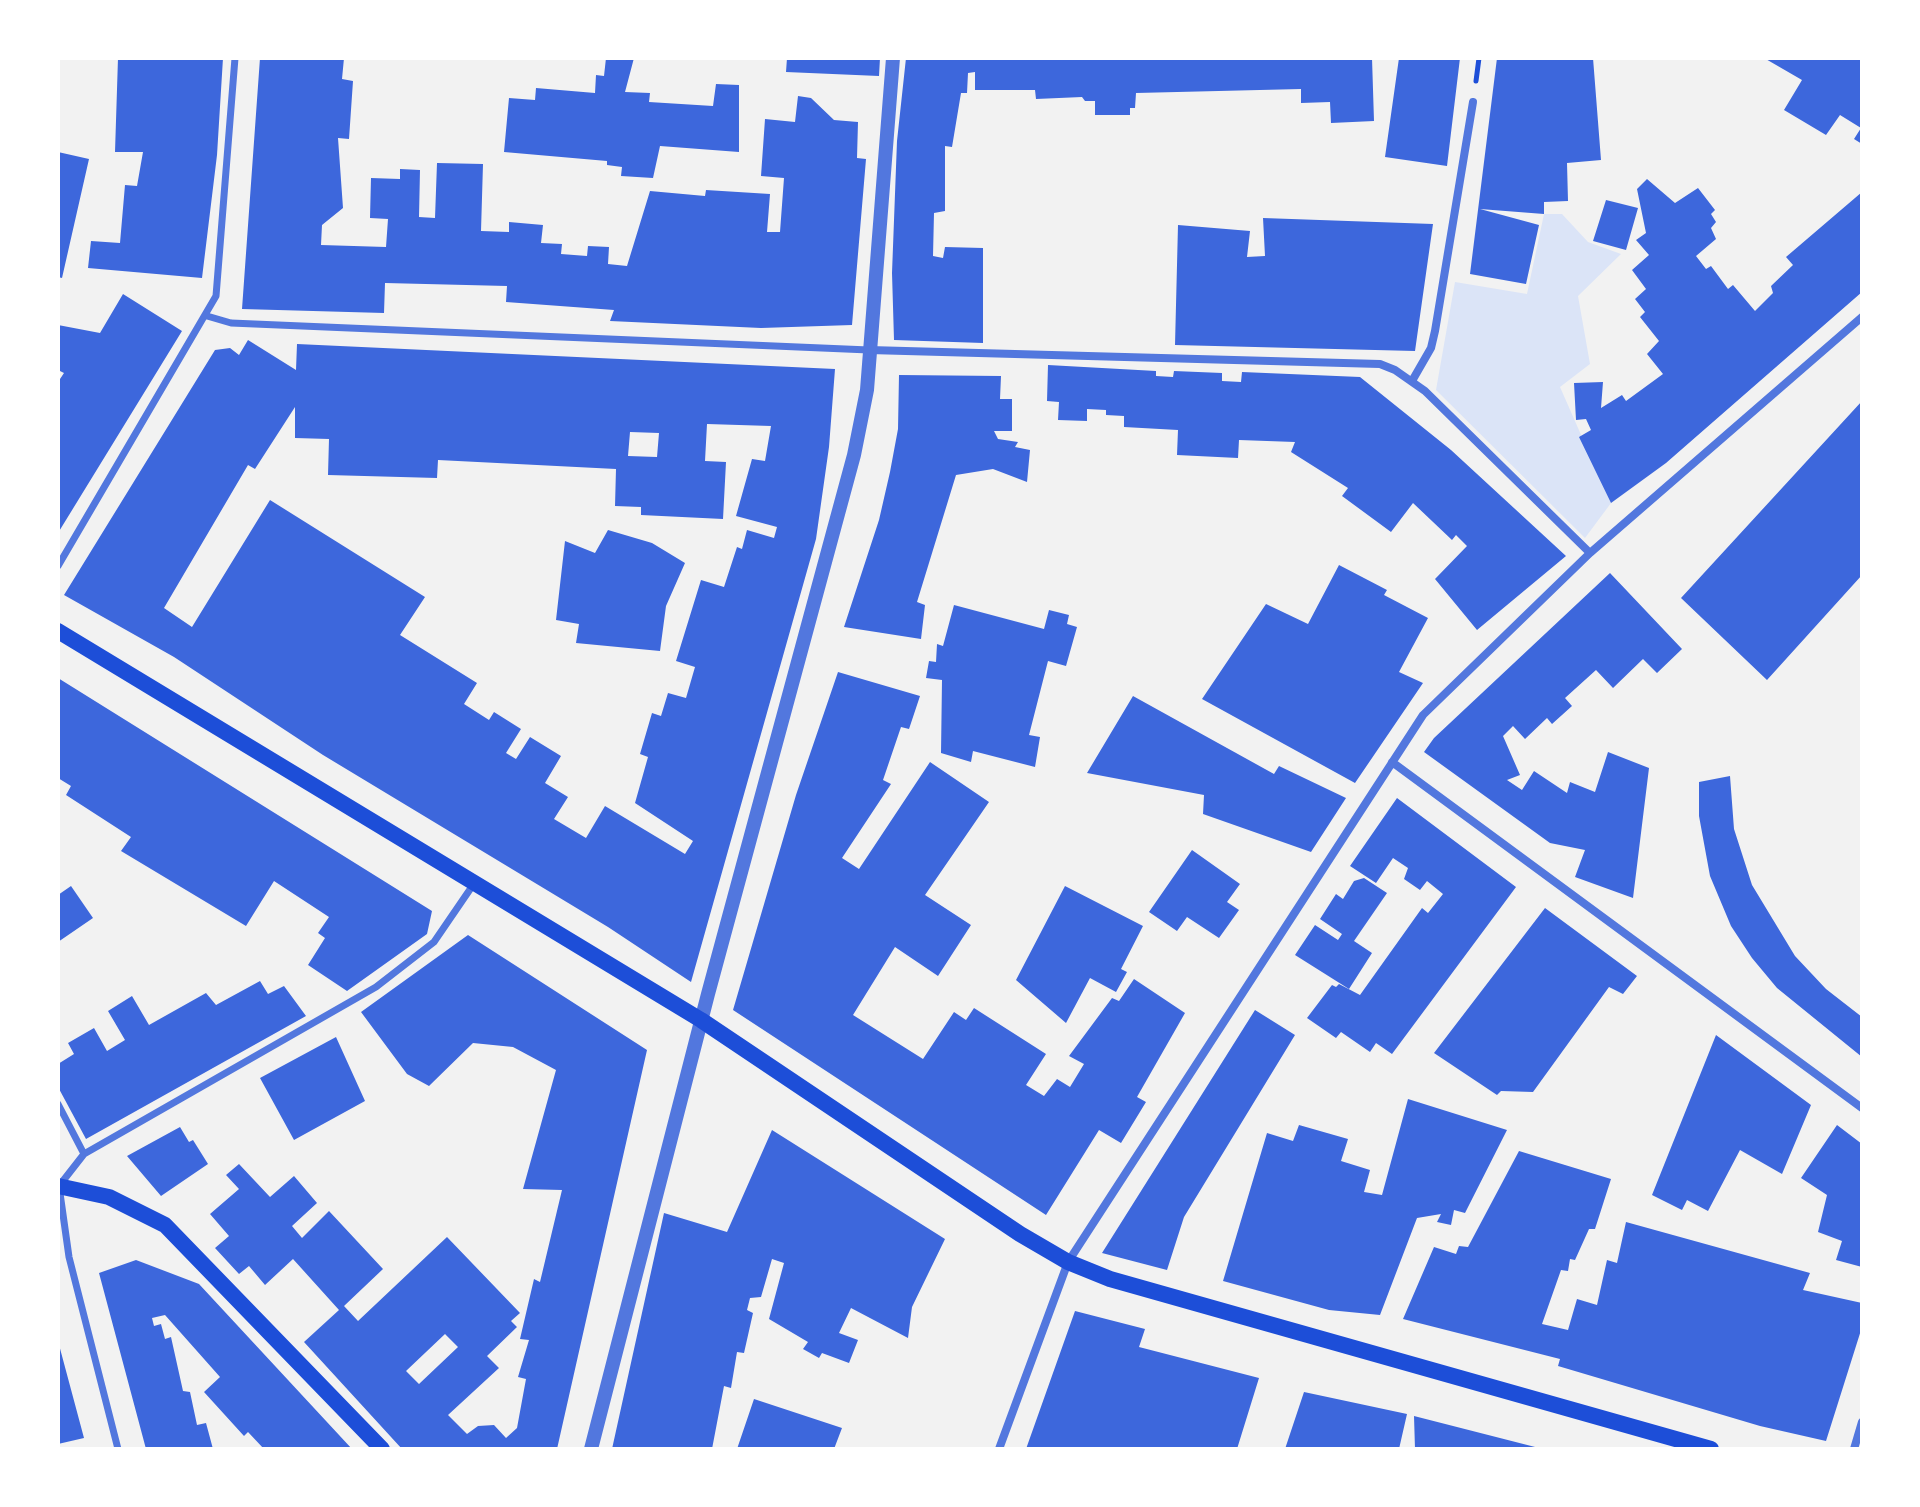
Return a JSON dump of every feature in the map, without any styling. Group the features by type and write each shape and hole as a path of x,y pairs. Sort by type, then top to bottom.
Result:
{"main road":[{"path":"58,631 473,885 701,1020 1020,1234 1068,1262 1110,1279 1711,1449"},
{"path":"58,1186 117,1200 165,1225 382,1449"}],"street":[{"path":"58,566 207,316 219,282 235,58"},
{"path":"591,1449 701,1020 854,455 867,390 893,58"},
{"path":"1412,381 1431,348 1435,331 1473,102"},
{"path":"207,316 231,323 869,350 1368,362 1395,370 1412,381 1590,553"},
{"path":"999,1449 1068,1262 1392,762 1441,695 1590,553 1862,317"},
{"path":"1392,762 1862,1108"},
{"path":"118,1449 69,1257 58,1186 84,1154 376,987 434,942 473,885"},
{"path":"58,1104 84,1154"},
{"path":"1854,1449 1862,1422"}],"shaded area":[{"path":"1544,214 1562,214 1588,242 1621,254 1578,296 1590,364 1560,387 1611,503 1585,538 1436,390 1455,282 1527,294"}],"building":[{"path":"118,58 223,58 217,155 202,278 88,268 91,241 120,243 125,185 137,186 143,152 115,152"},
{"path":"260,58 344,58 342,79 353,81 349,139 338,138 343,208 322,225 321,245 386,247 388,219 370,218 371,178 400,179 400,169 420,170 419,217 435,218 437,163 483,164 481,231 509,232 509,222 543,225 541,243 562,244 561,254 587,256 588,246 609,247 608,264 627,266 650,191 705,196 706,190 770,194 767,232 780,232 784,178 761,176 765,119 795,122 798,96 811,98 834,120 858,122 857,158 866,159 852,325 761,328 610,321 614,310 506,302 507,286 385,283 384,313 242,309"},
{"path":"606,58 634,58 625,92 650,93 649,102 713,106 716,84 739,85 739,152 660,146 653,178 621,176 622,167 607,165 607,161 504,152 509,98 535,100 536,88 595,93 596,75 604,76"},
{"path":"787,58 880,58 879,76 786,72"},
{"path":"906,58 1372,58 1374,121 1331,123 1330,102 1301,103 1301,89 1136,93 1135,108 1130,108 1130,115 1095,115 1095,101 1085,101 1082,97 1036,99 1035,90 975,90 975,72 968,73 967,93 961,93 952,147 945,146 945,211 934,213 933,256 943,258 945,247 983,248 983,343 894,340 892,273 897,141"},
{"path":"1399,58 1460,58 1447,166 1385,157"},
{"path":"1497,58 1593,58 1601,160 1567,163 1568,201 1544,202 1544,214 1480,209 1539,225 1526,284 1470,274"},
{"path":"1764,58 1862,58 1862,144 1854,139 1861,128 1840,115 1826,135 1784,110 1802,80"},
{"path":"58,152 89,159 62,278 58,277"},
{"path":"1647,179 1675,203 1698,188 1715,210 1711,214 1716,222 1711,228 1716,239 1696,256 1706,269 1711,266 1728,289 1733,285 1755,311 1773,293 1771,286 1793,265 1786,257 1862,192 1862,292 1666,463 1611,503 1579,437 1591,430 1586,419 1576,420 1574,383 1603,382 1601,408 1622,395 1626,401 1663,374 1647,354 1659,341 1640,317 1645,312 1635,299 1646,289 1632,270 1649,255 1636,240 1646,233 1637,189"},
{"path":"1606,200 1638,208 1626,250 1593,241"},
{"path":"1263,218 1433,224 1415,351 1175,345 1178,225 1250,231 1247,257 1265,256"},
{"path":"123,294 182,331 58,533 58,382 64,373 58,370 58,325 100,333"},
{"path":"248,340 296,370 297,344 835,369 829,447 816,539 691,982 608,927 323,755 174,657 64,595 215,350 230,348 239,355","holes":["295,407 295,438 329,439 328,475 437,478 438,460 616,469 615,506 641,507 641,515 723,519 726,462 705,461 707,424 771,426 765,461 752,459 736,516 777,527 774,538 747,530 742,549 737,547 724,587 701,580 676,661 695,667 686,698 668,693 661,716 652,713 640,754 648,757 635,803 693,841 685,854 605,806 586,838 554,819 568,797 545,783 561,756 530,737 516,759 506,753 521,729 494,712 489,720 464,704 477,683 400,635 425,597 270,500 192,627 164,608 248,465 255,469","630,432 659,433 657,457 628,456"]},
{"path":"1048,365 1156,371 1156,376 1173,377 1174,371 1222,373 1222,381 1241,382 1242,372 1360,377 1451,450 1566,556 1477,630 1435,579 1467,546 1456,535 1452,540 1413,503 1391,532 1342,496 1348,488 1291,452 1295,442 1239,440 1238,458 1177,455 1178,430 1124,427 1124,416 1106,415 1106,410 1087,409 1087,421 1058,420 1059,402 1047,401"},
{"path":"899,375 1001,376 1000,399 1012,399 1012,431 994,431 998,439 1018,442 1015,447 1030,450 1027,482 993,469 956,475 917,602 925,605 921,639 844,627 879,520 890,472 898,429"},
{"path":"1862,401 1862,575 1767,680 1681,598"},
{"path":"608,530 652,543 685,563 666,606 660,651 576,643 579,624 556,620 565,541 595,553"},
{"path":"1339,565 1387,590 1384,595 1428,618 1399,672 1423,683 1355,783 1202,699 1266,604 1308,624"},
{"path":"1610,573 1682,649 1657,673 1643,659 1613,688 1596,670 1565,698 1572,706 1552,724 1547,718 1525,739 1513,726 1503,736 1520,775 1507,780 1522,790 1534,771 1567,793 1570,782 1595,792 1608,752 1649,768 1633,898 1575,877 1585,850 1550,843 1424,752 1434,738"},
{"path":"954,605 1044,629 1049,610 1069,615 1067,624 1077,627 1066,666 1048,661 1029,735 1040,737 1035,767 973,751 971,762 941,753 942,680 926,678 929,661 936,662 937,644 943,646"},
{"path":"838,672 920,696 909,729 901,727 883,780 891,784 842,858 859,869 930,762 989,802 925,895 971,925 938,976 895,947 853,1015 923,1059 954,1012 966,1020 974,1008 1046,1054 1026,1085 1044,1096 1057,1079 1070,1087 1084,1064 1069,1056 1112,998 1119,1001 1134,979 1185,1013 1137,1097 1146,1102 1121,1143 1099,1130 1046,1215 733,1010 796,795"},
{"path":"58,678 432,911 427,934 347,991 308,965 325,938 318,933 329,917 274,881 246,926 121,851 131,837 66,795 71,786 58,778"},
{"path":"1133,696 1274,774 1279,766 1346,798 1311,852 1203,814 1204,795 1087,773"},
{"path":"1730,776 1734,829 1752,885 1795,956 1826,989 1862,1017 1862,1057 1777,988 1731,926 1710,876 1699,816 1699,782"},
{"path":"1397,798 1516,887 1392,1054 1376,1043 1370,1052 1341,1032 1336,1038 1307,1018 1332,985 1336,987 1339,984 1360,995 1422,908 1428,913 1443,894 1427,881 1420,890 1404,879 1408,868 1393,858 1376,883 1350,866"},
{"path":"1192,850 1240,884 1227,902 1239,910 1219,938 1187,917 1177,931 1149,912"},
{"path":"1364,878 1387,893 1354,941 1372,953 1349,989 1295,955 1315,925 1338,940 1342,934 1320,919 1336,894 1343,899 1354,881"},
{"path":"71,886 93,918 58,942 58,895"},
{"path":"1065,886 1143,926 1121,969 1127,972 1116,992 1090,978 1066,1023 1016,980"},
{"path":"1545,908 1637,976 1623,994 1609,987 1533,1092 1501,1091 1497,1095 1434,1053"},
{"path":"468,935 647,1050 557,1449 402,1449 304,1342 339,1310 293,1259 265,1285 249,1266 239,1274 215,1248 229,1236 210,1214 239,1189 226,1175 239,1164 270,1197 294,1176 317,1203 292,1226 302,1238 329,1211 383,1269 344,1306 358,1321 447,1237 520,1313 511,1321 517,1327 487,1356 499,1368 448,1415 467,1434 478,1426 494,1425 506,1438 517,1428 526,1379 518,1377 529,1340 520,1339 534,1279 540,1282 562,1190 523,1189 556,1070 513,1047 473,1043 429,1086 407,1074 361,1012","holes":["445,1334 458,1347 419,1384 406,1371"]},
{"path":"260,981 268,994 284,986 306,1016 86,1139 58,1087 58,1064 74,1054 68,1043 94,1028 107,1051 125,1040 108,1011 132,996 149,1025 206,993 216,1005"},
{"path":"1255,1010 1295,1035 1184,1217 1167,1270 1102,1253"},
{"path":"1716,1035 1811,1105 1782,1174 1740,1150 1708,1211 1687,1200 1682,1210 1652,1195"},
{"path":"336,1037 365,1101 294,1140 260,1078"},
{"path":"1408,1099 1507,1130 1465,1213 1454,1210 1451,1225 1437,1222 1441,1214 1417,1218 1380,1315 1329,1310 1223,1281 1267,1133 1293,1141 1299,1125 1348,1139 1341,1161 1370,1170 1364,1192 1382,1195"},
{"path":"1837,1125 1862,1144 1862,1267 1836,1260 1842,1241 1818,1232 1827,1195 1801,1178"},
{"path":"180,1127 189,1142 193,1140 208,1164 161,1196 127,1156"},
{"path":"772,1130 945,1239 912,1307 908,1338 851,1308 839,1333 858,1340 849,1363 822,1353 819,1358 803,1349 808,1342 769,1319 784,1263 772,1259 761,1297 750,1298 747,1310 753,1313 744,1353 737,1352 731,1388 724,1386 712,1449 612,1449 664,1213 727,1232"},
{"path":"1519,1151 1611,1179 1595,1229 1589,1229 1575,1260 1570,1259 1568,1271 1561,1270 1542,1324 1568,1330 1577,1299 1597,1305 1607,1260 1617,1263 1626,1222 1810,1273 1803,1290 1862,1303 1862,1327 1826,1441 1760,1426 1558,1366 1560,1359 1403,1319 1434,1247 1456,1254 1459,1246 1468,1247"},
{"path":"136,1260 199,1284 352,1449 264,1449 248,1432 244,1436 204,1392 220,1377 165,1315 152,1318 154,1326 161,1324 165,1339 171,1337 183,1391 190,1392 197,1425 206,1423 213,1449 146,1449 99,1273"},
{"path":"1075,1311 1145,1329 1139,1347 1259,1378 1237,1449 1026,1449"},
{"path":"58,1341 84,1438 58,1444"},
{"path":"1304,1392 1407,1414 1399,1449 1285,1449"},
{"path":"754,1399 842,1428 834,1449 737,1449"},
{"path":"1414,1416 1539,1448 1415,1449"}]}
